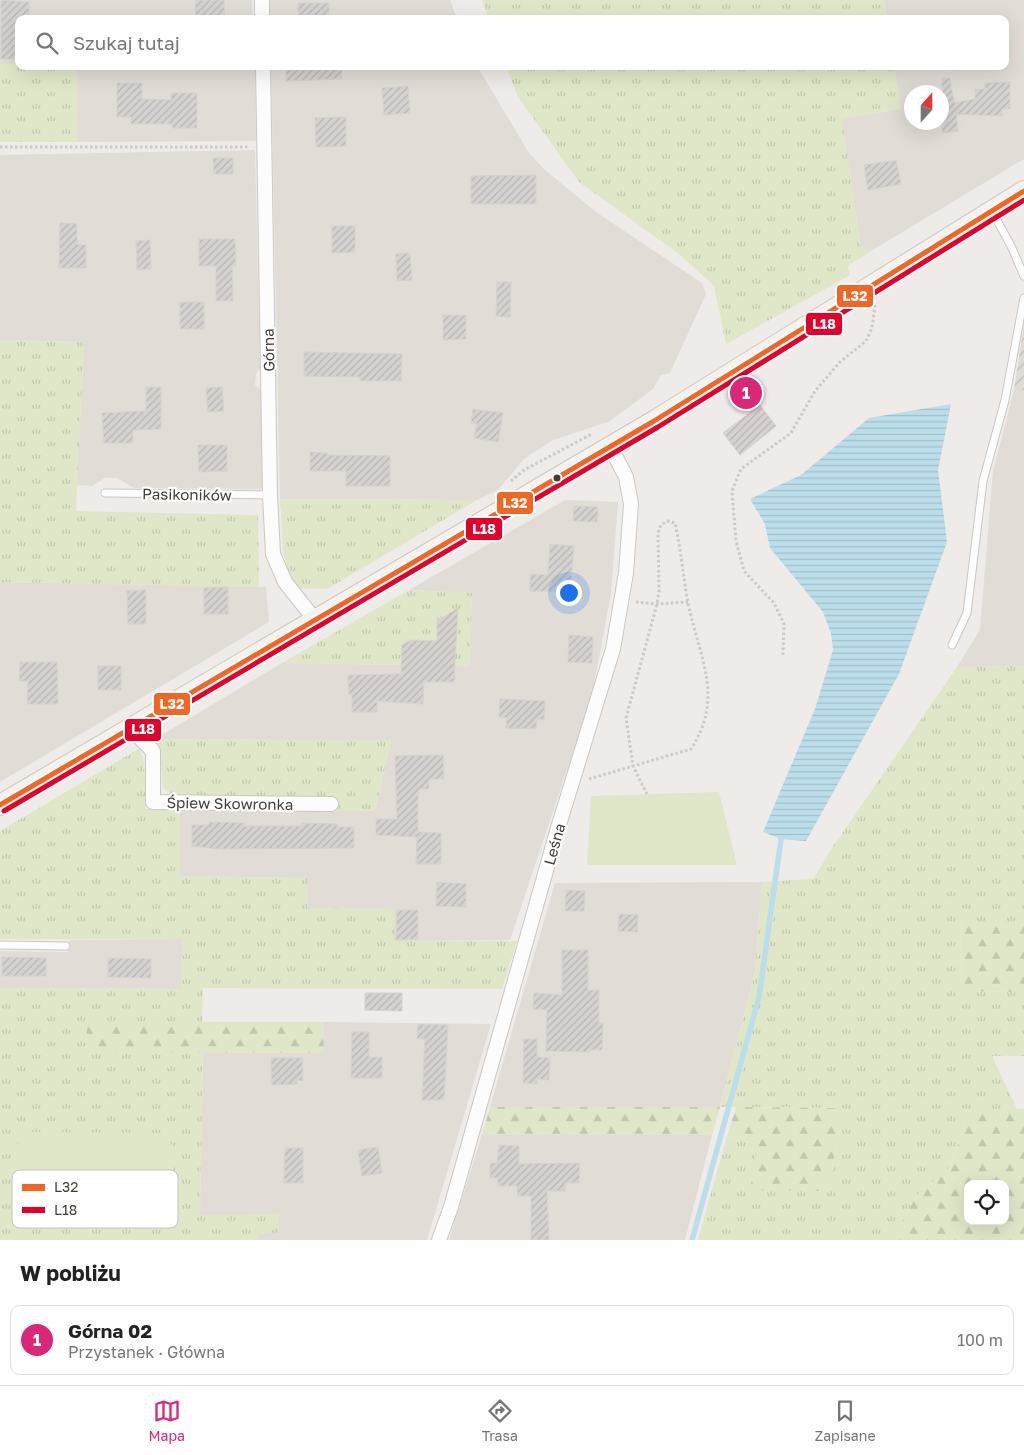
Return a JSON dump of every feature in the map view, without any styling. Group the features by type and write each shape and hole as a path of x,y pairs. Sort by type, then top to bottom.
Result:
{"main road":[{"path":"0,805 610,446 1024,191"}],"street":[{"path":"262,0 262,15"},
{"name":"Górna","path":"263,70 270,496 273,554 284,582 315,620"},
{"name":"Leśna","path":"439,1240 451,1207 572,784 610,662 626,573 631,498 626,477 610,446"},
{"name":"Śpiew Skowronka","path":"130,728 153,751 153,802 331,804"}],"lane":[{"path":"992,211 1012,246 1024,276"},
{"path":"952,645 967,613 983,480 1005,400 1024,298"},
{"name":"Pasikoników","path":"105,494 270,496"},
{"path":"0,945 66,946"}],"path":[{"path":"1,147 265,147"},
{"path":"783,655 784,624 774,603 744,571 736,542 732,491 740,469 791,433 821,384 840,362 866,342 872,328 875,306 868,288"},
{"path":"572,784 633,766 691,749 703,731 708,705 709,686 688,602 675,523 667,521 661,525 658,533 659,591 657,604 626,718 633,766 647,794"},
{"path":"622,600 657,604 688,602"}],"shaded area":[{"path":"0,0 252,0 253,15 15,15 15,64 0,64"},
{"path":"270,0 450,0 456,15 270,15"},
{"path":"884,0 1024,0 1024,159 871,251 861,247 841,119 901,109 895,70 1009,70 1009,15 886,15"},
{"path":"77,70 255,70 256,141 77,142"},
{"path":"271,70 479,70 529,153 545,170 596,212 702,283 706,294 670,373 661,375 653,389 610,421 553,440 524,459 498,490 477,500 280,499"},
{"path":"255,150 260,368 256,374 255,385 261,390 264,489 134,488 117,478 105,478 92,486 77,485 84,342 0,340 0,155"},
{"path":"1024,324 1024,390 1014,390"},
{"path":"1014,390 1024,390 1024,666 957,667 980,630 993,471"},
{"path":"565,500 618,502 611,594 592,695 510,940 393,941 394,909 308,908 307,878 180,876 180,810 375,811 391,741 155,739 282,663 470,666 472,593 409,590"},
{"path":"0,582 266,587 269,622 0,782"},
{"path":"762,882 755,972 720,1107 490,1107 555,883"},
{"path":"183,939 181,989 0,988 0,951 68,952 69,940"},
{"path":"323,1022 491,1024 427,1240 259,1240 259,1234 200,1215 203,1052 324,1053"},
{"path":"482,1135 712,1135 685,1240 449,1240"}],"green space":[{"path":"482,0 884,0 886,15 488,15"},
{"path":"0,64 15,64 15,70 77,70 77,142 0,142"},
{"path":"508,70 895,70 901,109 842,119 861,247 871,251 848,266 850,275 726,344 714,286 679,254 579,182 518,97"},
{"path":"0,340 84,342 76,511 258,515 259,587 1,582 0,588"},
{"path":"280,499 477,500 327,589 293,588 283,551"},
{"path":"409,590 472,593 470,666 282,663"},
{"path":"1024,666 1024,921 960,921 962,991 1024,992 1024,1056 992,1056 1017,1109 970,1109 950,1167 916,1196 892,1240 698,1240 727,1136 759,1139 751,1190 831,1173 843,1108 720,1107 755,972 762,882 813,879 834,845 957,667"},
{"path":"155,739 391,740 375,811 336,811 335,797 172,796 163,787 160,752"},
{"path":"140,748 144,763 146,809 180,810 180,876 307,878 308,908 394,909 394,941 517,941 502,989 203,988 202,1022 87,1022 86,1052 203,1052 200,1215 279,1214 279,1233 259,1234 259,1240 0,1240 0,988 181,989 183,939 0,939 0,831"},
{"path":"719,792 737,865 587,865 591,796"},
{"path":"960,921 1024,921 1024,992 962,991"},
{"path":"87,1022 323,1022 324,1053 86,1052"},
{"path":"490,1107 720,1107 712,1135 482,1135"},
{"path":"736,1107 843,1108 831,1173 820,1191 750,1190 759,1139 727,1136"},
{"path":"970,1109 1024,1109 1024,1240 892,1240 916,1196 950,1167"},
{"path":"29,1132 162,1133 172,1145 172,1170 15,1170 16,1145"}],"water":[{"path":"951,404 938,470 947,542 899,674 806,841 781,839 763,832 815,709 833,650 831,633 823,612 770,548 765,524 750,499 801,475 869,418"}],"building":[{"path":"1,0 29,2 29,15 15,15 15,59 1,59"},
{"path":"195,0 224,0 225,15 196,15"},
{"path":"298,3 329,3 329,15 298,15"},
{"path":"286,70 342,70 342,79 286,81"},
{"path":"942,78 950,78 954,103 975,99 975,89 985,89 985,83 1010,82 1010,109 1002,109 1002,116 956,114 958,131 942,133 942,130 949,130 949,85 942,85"},
{"path":"117,83 142,83 142,99 171,100 171,93 197,93 197,128 172,128 172,124 131,124 131,117 117,117"},
{"path":"408,86 410,113 384,115 382,88"},
{"path":"346,117 346,146 316,147 315,118"},
{"path":"213,158 233,158 233,174 214,174"},
{"path":"896,160 901,184 868,190 864,165"},
{"path":"536,175 536,204 471,204 471,176"},
{"path":"60,223 77,224 77,244 86,245 86,268 59,268"},
{"path":"332,226 355,226 355,252 332,253"},
{"path":"199,239 235,239 236,266 232,266 233,301 216,301 216,266 199,266"},
{"path":"150,240 151,269 137,270 136,241"},
{"path":"410,253 412,280 397,281 396,254"},
{"path":"497,282 511,282 510,317 496,316"},
{"path":"180,302 204,302 204,329 180,329"},
{"path":"443,315 466,315 466,339 443,340"},
{"path":"304,352 402,354 401,381 360,381 360,377 304,376"},
{"path":"146,387 161,387 161,429 133,430 133,443 104,443 102,413 146,411"},
{"path":"222,387 224,411 208,412 206,388"},
{"path":"760,405 776,426 740,455 723,433"},
{"path":"473,409 503,413 498,442 474,438 477,424 471,423"},
{"path":"198,445 227,445 227,471 199,472"},
{"path":"310,452 327,453 327,455 390,456 390,486 346,486 346,471 310,471"},
{"path":"574,506 598,507 597,522 573,521"},
{"path":"550,544 574,546 570,592 530,591 530,574 548,575"},
{"path":"228,587 228,614 204,614 204,588"},
{"path":"146,590 146,624 128,624 127,591"},
{"path":"458,608 454,682 424,682 423,704 377,701 377,712 352,712 352,694 349,694 348,675 401,674 402,645 411,640 437,641 437,621"},
{"path":"569,635 593,637 592,663 568,662"},
{"path":"20,662 57,662 58,704 27,704 28,681 19,681"},
{"path":"98,666 121,666 121,690 98,690"},
{"path":"500,699 545,701 544,720 537,719 536,729 506,728 507,718 499,717"},
{"path":"443,755 444,779 429,779 429,789 419,789 418,799 418,832 441,833 441,864 416,864 417,837 376,835 376,819 397,819 395,756"},
{"path":"209,822 244,823 244,826 302,826 302,823 337,824 337,827 354,827 354,848 218,849 192,846 192,825 209,825"},
{"path":"437,882 466,884 466,907 436,906"},
{"path":"566,890 585,891 584,911 565,911"},
{"path":"397,910 418,910 418,939 396,940"},
{"path":"619,914 638,915 637,932 618,931"},
{"path":"562,950 588,950 588,990 599,990 599,1023 603,1023 602,1050 590,1050 589,1052 546,1051 547,1010 533,1009 534,993 562,995"},
{"path":"2,957 46,958 46,976 2,976"},
{"path":"108,958 151,959 151,978 108,977"},
{"path":"365,993 402,993 402,1011 365,1010"},
{"path":"418,1024 448,1025 444,1100 422,1100 425,1039 417,1039"},
{"path":"352,1032 369,1032 369,1057 382,1057 382,1078 351,1078"},
{"path":"524,1039 537,1039 537,1057 550,1058 549,1080 537,1079 537,1084 523,1083"},
{"path":"271,1058 302,1058 303,1081 297,1080 297,1084 272,1085"},
{"path":"499,1145 519,1146 519,1164 580,1163 579,1183 565,1183 565,1191 547,1191 549,1240 531,1240 531,1196 518,1196 517,1186 498,1186 498,1178 490,1178 490,1163 497,1163"},
{"path":"378,1147 382,1173 362,1176 358,1150"},
{"path":"285,1148 303,1148 303,1183 284,1183"}],"waterway":[{"path":"692,1240 759,997 781,839"}],"transit line":[{"name":"L32","path":"0,805 654,421 1024,191"},
{"name":"L18","path":"4,811 658,427 1024,200"}],"place":[{"name":"Górna 02","path":"746,393"}]}
